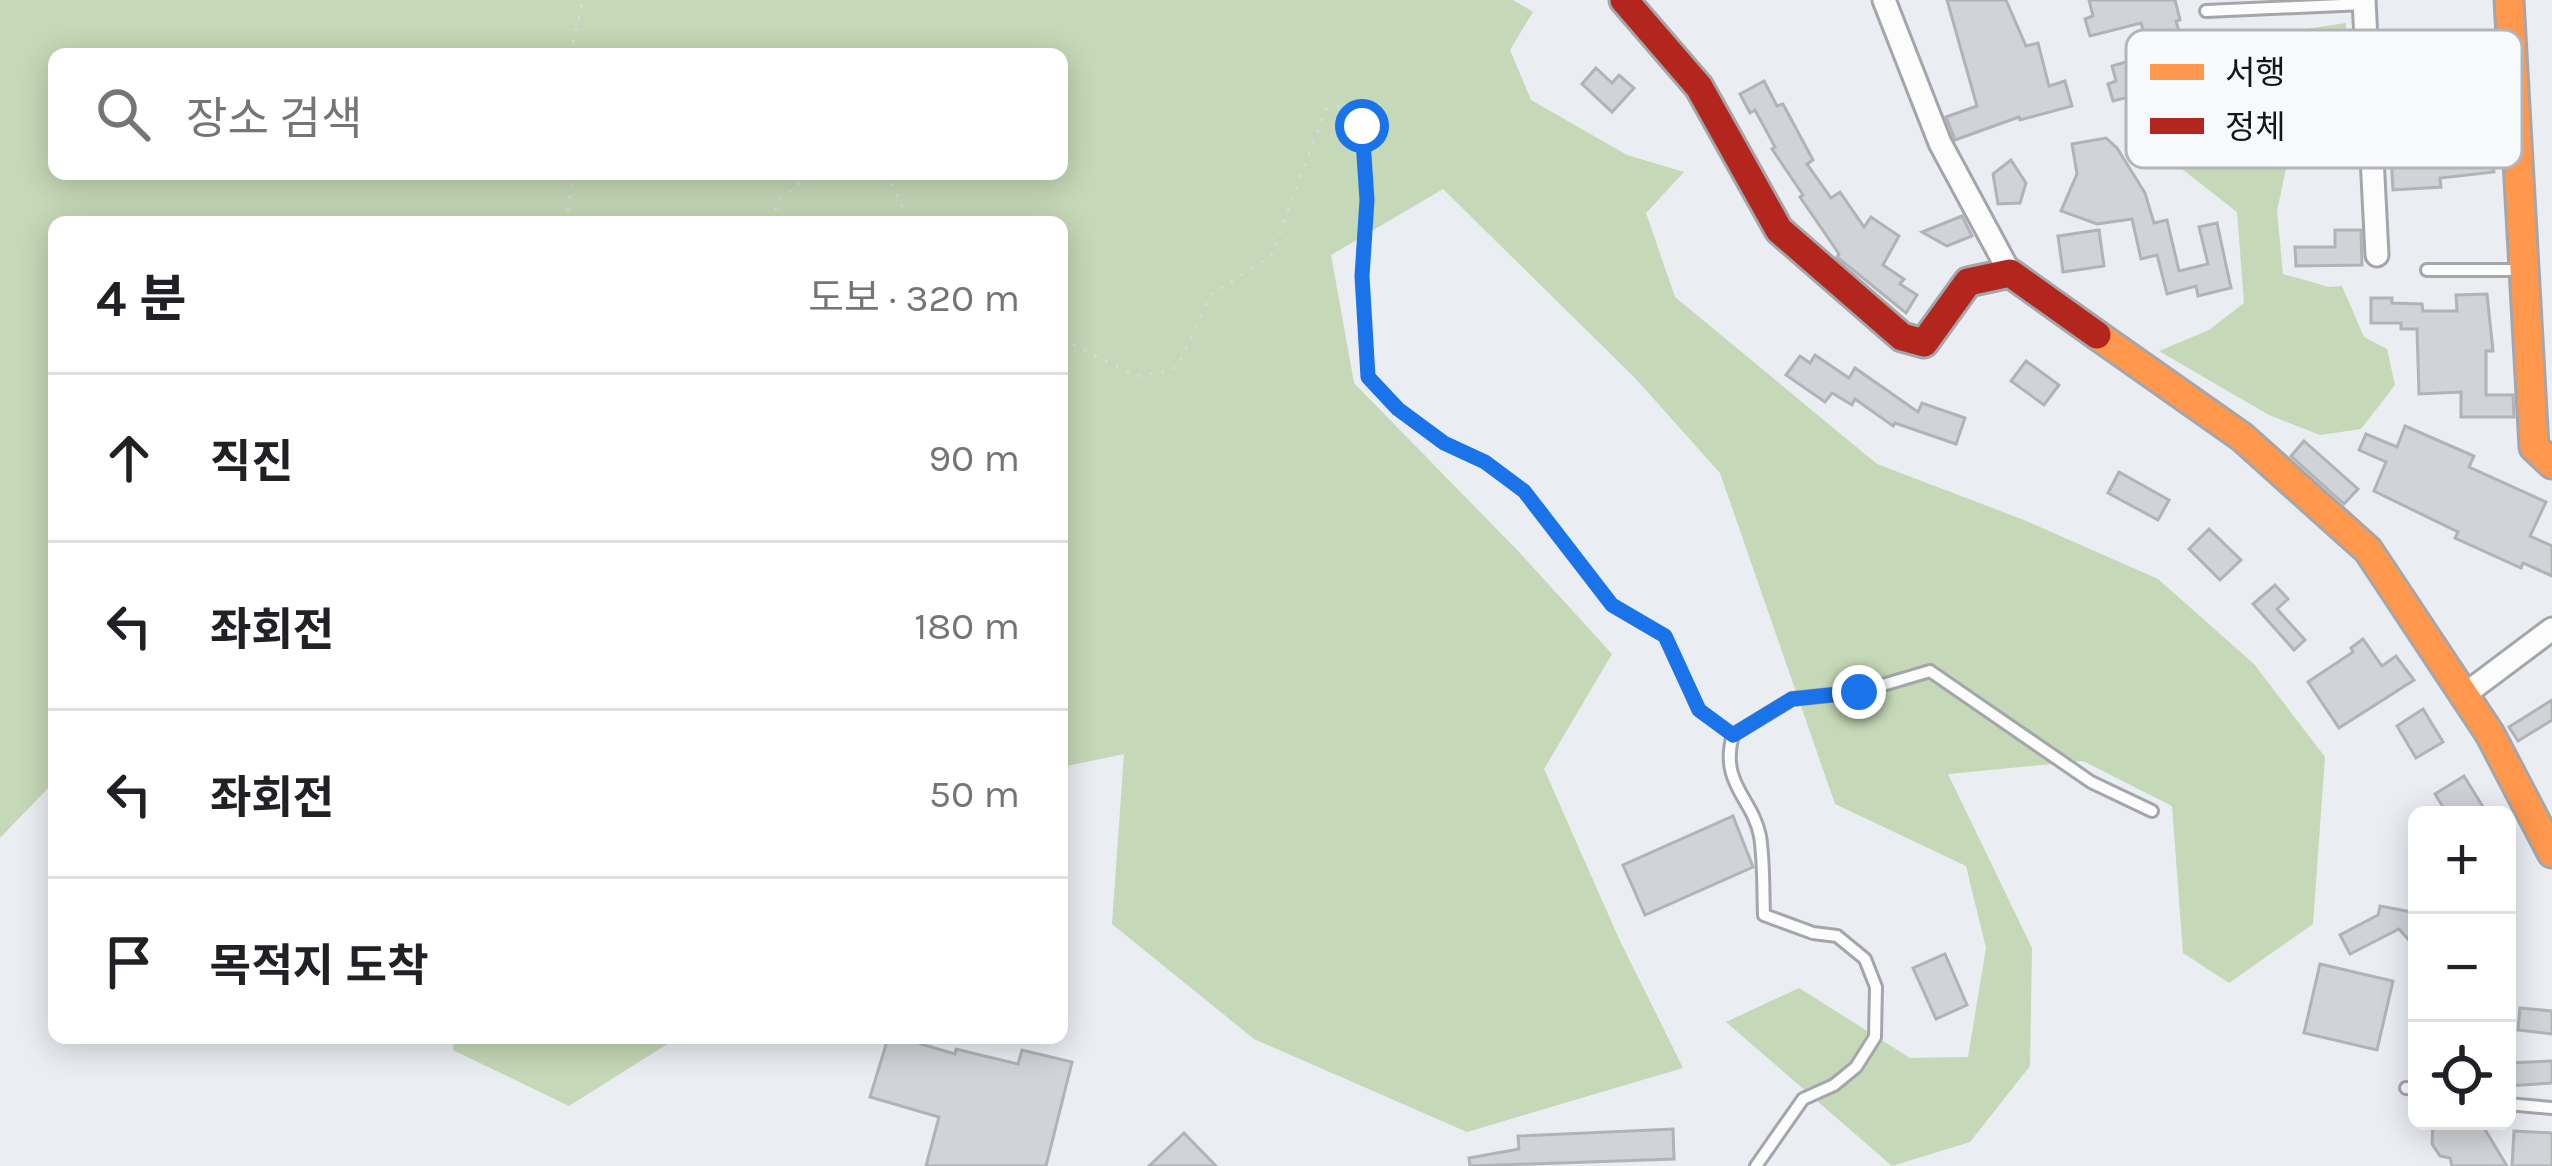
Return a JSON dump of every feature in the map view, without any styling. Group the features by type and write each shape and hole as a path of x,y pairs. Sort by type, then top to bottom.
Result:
{"street":[{"path":"1624,0 1699,87 1779,230 1901,338 1924,344 1968,282 2010,273"},
{"path":"1884,0 1940,142 2010,273 2242,436 2368,550 2490,734 2552,853"},
{"path":"2509,0 2511,30"},
{"path":"2373,168 2377,255"},
{"path":"2518,168 2534,447 2552,464"},
{"path":"2464,695 2552,628"}],"lane":[{"path":"2206,11 2364,2"},
{"path":"2427,270 2524,270"},
{"path":"1756,1166 1803,1099 1834,1085 1856,1067 1875,1037 1876,987 1865,958 1837,936 1764,915 1760,832 1736,791 1729,750 1733,735 1792,699 1859,692 1930,671 2091,782 2152,812"},
{"path":"2516,1104 2552,1108"}],"path":[{"path":"571,48 583,0"},
{"path":"1068,342 1136,376 1172,370 1210,295 1271,256 1312,136 1326,109 1346,104 1357,110 1367,200 1362,276 1368,377 1398,409 1444,443 1485,462 1524,491 1612,605 1665,636 1699,710 1733,735"},
{"path":"567,216 572,180"},
{"path":"774,216 778,200 805,180"},
{"path":"888,180 906,216"}],"green space":[{"path":"0,0 1513,0 1533,12 1510,50 1531,100 1627,155 1684,172 1646,213 1675,297 1877,464 2024,520 2158,579 2254,664 2325,757 2313,924 2229,983 2183,953 2172,806 2083,761 1948,774 2032,948 2030,1066 1970,1142 1892,1166 1726,1022 1799,988 1910,1058 1968,1057 1986,948 1966,866 1835,804 1720,473 1635,378 1443,189 1331,255 1354,383 1612,654 1544,769 1683,1068 1467,1132 1254,1039 1112,924 1124,754 1068,766 1068,216 48,216 48,788 0,838"},
{"path":"2346,23 2346,30 2300,30"},
{"path":"2286,168 2277,211 2283,274 2342,286 2364,337 2387,349 2395,385 2361,429 2320,435 2269,415 2159,351 2209,330 2244,303 2237,212 2182,169"},
{"path":"454,1044 667,1044 569,1106 453,1050"}],"building":[{"path":"1947,0 2006,0 2026,46 2038,43 2049,86 2065,81 2072,106 2019,117 1955,140 1946,117 1977,106"},
{"path":"2089,0 2175,0 2180,20 2176,21 2179,30 2143,30 2141,23 2090,36 2085,19 2093,16"},
{"path":"2126,62 2126,98 2113,101 2108,84 2116,81 2112,66"},
{"path":"1596,68 1612,83 1619,75 1634,88 1612,112 1582,84"},
{"path":"1764,81 1777,106 1783,104 1813,160 1807,164 1831,198 1840,192 1864,227 1871,217 1899,236 1883,265 1917,295 1906,313 1837,257 1800,197 1755,110 1750,113 1740,94"},
{"path":"2106,138 2117,148 2145,193 2154,223 2167,220 2179,271 2208,264 2199,227 2217,223 2231,288 2198,296 2196,286 2167,294 2157,255 2141,259 2132,219 2097,224 2061,211 2077,174 2072,144"},
{"path":"2011,160 2026,183 2020,203 1998,204 1993,174"},
{"path":"2392,168 2494,168 2494,172 2440,178 2441,187 2393,190"},
{"path":"1962,216 1972,236 1947,246 1922,232"},
{"path":"2099,230 2104,266 2063,272 2058,236"},
{"path":"2335,230 2361,230 2362,265 2296,266 2295,247 2335,247"},
{"path":"2487,294 2493,351 2486,351 2486,395 2513,395 2514,417 2461,417 2461,392 2419,394 2417,329 2401,329 2401,323 2371,323 2371,298 2422,304 2423,311 2457,311 2456,295"},
{"path":"1815,355 1849,378 1855,368 1918,412 1922,403 1965,418 1956,444 1893,426 1855,399 1852,405 1832,393 1825,402 1786,375 1800,356 1810,363"},
{"path":"2026,361 2059,385 2044,405 2011,381"},
{"path":"2405,426 2474,456 2469,467 2546,502 2530,536 2552,546 2552,576 2523,563 2521,568 2455,538 2458,532 2374,491 2386,462 2359,450 2366,434 2397,447"},
{"path":"2304,441 2358,489 2344,504 2291,456"},
{"path":"2119,472 2169,500 2158,520 2108,493"},
{"path":"2209,529 2241,560 2220,580 2189,549"},
{"path":"2275,585 2288,599 2277,609 2305,640 2294,650 2253,604"},
{"path":"2363,639 2382,666 2396,656 2414,680 2339,728 2308,682 2353,652 2351,648"},
{"path":"2552,700 2552,720 2518,741 2509,727"},
{"path":"2423,709 2443,742 2416,758 2397,726"},
{"path":"2464,776 2482,806 2442,806 2435,794"},
{"path":"1733,816 1753,867 1645,915 1623,865"},
{"path":"2380,906 2408,911 2408,939 2399,929 2350,954 2340,935 2378,915"},
{"path":"1945,954 1967,1005 1936,1019 1913,968"},
{"path":"2320,964 2393,981 2377,1050 2304,1033"},
{"path":"2520,1008 2552,1011 2552,1034 2518,1030"},
{"path":"886,1044 921,1044 955,1054 956,1049 1018,1064 1022,1050 1072,1062 1046,1166 926,1166 939,1117 870,1097"},
{"path":"2552,1061 2552,1083 2516,1085 2516,1063"},
{"path":"1673,1129 1674,1159 1470,1166 1469,1158 1519,1149 1518,1136"},
{"path":"2433,1130 2485,1130 2507,1166 2452,1166 2450,1158 2440,1156 2432,1144"},
{"path":"2514,1131 2552,1133 2552,1166 2512,1166"},
{"path":"1184,1133 1216,1166 1149,1166"}],"traffic: slow":[{"path":"2509,0 2511,30"},
{"path":"2518,168 2534,447 2552,464"},
{"path":"2097,335 2242,437 2368,550 2490,734 2552,853"}],"traffic: jam":[{"path":"1624,0 1699,87 1779,230 1902,337 1924,343 1968,282 2010,273 2097,335"}],"route":[{"path":"1362,126 1368,377 1398,409 1444,443 1485,462 1524,491 1612,605 1665,636 1699,710 1733,735 1792,699 1859,692"}]}
